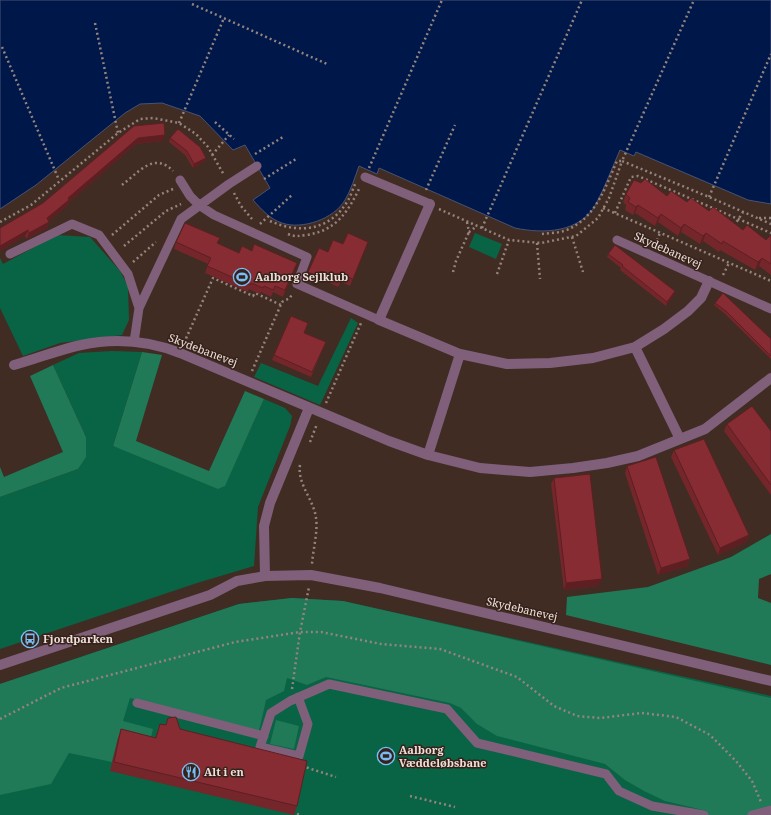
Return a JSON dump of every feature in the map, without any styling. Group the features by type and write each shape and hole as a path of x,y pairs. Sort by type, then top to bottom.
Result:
{"street":[{"path":"379,320 425,203"},
{"name":"Skydebanevej","path":"379,320 460,354 507,364 550,364 593,358 635,347 664,329 688,311 701,298 709,282"},
{"name":"Skydebanevej","path":"14,365 81,345 103,342 124,341 168,348 389,441 428,455 480,468 530,472 573,468 638,456 705,429 771,378"},
{"path":"635,347 680,439"},
{"path":"428,455 460,354"},
{"path":"265,576 264,526 270,503 309,408"},
{"name":"Skydebanevej","path":"0,665 210,595 236,582 265,576 311,575 380,588 771,680"}],"lane":[{"path":"134,342 139,308 181,219 256,166"},
{"path":"366,175 425,203"},
{"path":"181,181 190,196 199,205 214,215 307,258 297,284"},
{"path":"10,254 72,224 99,235 128,274 139,308"},
{"name":"Skydebanevej","path":"617,240 771,309"},
{"name":"Skydebanevej","path":"297,284 379,320"},
{"path":"294,699 308,724 299,756 260,747 271,714 294,699 329,684 447,709 477,743 606,774 620,791 652,806 704,815"},
{"path":"137,703 264,736"},
{"path":"752,815 768,811"}],"path":[{"path":"270,221 293,229 307,228 328,221 348,201 361,171 366,175 442,0"},
{"path":"482,228 582,0"},
{"path":"455,125 425,203 509,240 537,243 576,236 598,218 609,198 622,161 694,0"},
{"path":"192,4 327,64"},
{"path":"179,123 224,18"},
{"path":"95,22 118,132"},
{"path":"2,47 59,180"},
{"path":"709,197 771,54"},
{"path":"215,122 234,139"},
{"path":"212,155 229,135"},
{"path":"251,156 283,137"},
{"path":"264,179 296,159"},
{"path":"542,234 563,231 580,223 595,208 618,161 622,161 771,224"},
{"path":"104,241 159,195 166,193 181,181 166,166 156,162 148,164 122,185"},
{"path":"615,213 631,177 638,176 771,233"},
{"path":"258,226 292,195"},
{"path":"603,208 771,281"},
{"path":"124,246 166,212"},
{"path":"732,229 743,212"},
{"path":"756,218 771,218"},
{"path":"466,221 469,232"},
{"path":"453,272 456,261 469,232 477,226"},
{"path":"572,237 583,272"},
{"path":"125,269 161,238"},
{"path":"497,274 509,240"},
{"path":"537,243 540,279"},
{"path":"180,353 213,278 253,296 254,293 281,305"},
{"path":"248,381 282,302 290,298 297,284"},
{"path":"307,448 365,314"},
{"path":"294,699 300,632 311,575 316,516 299,474 301,461"},
{"path":"0,719 61,688 235,642 300,632 321,632 381,644 440,649 517,677 554,706 578,716 600,718 642,713 676,717 710,736 736,761 752,781 768,811"},
{"path":"299,756 299,765 336,777"},
{"path":"410,796 455,807"},
{"path":"297,814 301,815"}],"green space":[{"path":"475,233 502,244 496,259 469,247"},
{"path":"57,235 90,237 120,271 128,286 129,320 122,335 60,343 23,356 0,308 0,258 3,264"},
{"path":"351,318 358,323 320,405 254,377 261,363 318,386"},
{"path":"112,351 142,352 113,446 225,485 264,399 285,408 292,416 290,426 258,507 254,566 197,583 0,649 0,497 78,469 86,437 53,365 79,353"},
{"path":"142,352 162,355 136,441 209,471 245,391 264,399 225,486 218,489 113,446"},
{"path":"53,365 86,437 86,457 78,469 0,497 0,467 4,477 63,452 30,376"},
{"path":"771,534 771,574 759,579 758,598 771,603 771,665 566,615 567,597 648,587 731,557"},
{"name":"Aalborg Væddeløbsbane","path":"292,598 343,601 771,696 771,815 0,815 0,684 239,604"},
{"path":"292,598 343,601 771,698 771,815 706,815 707,811 665,801 644,791 625,780 605,764 497,736 477,724 461,708 450,703 326,677 307,685 287,678 284,691 266,700 259,731 130,698 123,721 153,729 149,746 118,738 112,762 69,753 51,784 0,795 0,684 239,604"},
{"path":"276,720 299,726 294,749 270,744"}],"water":[{"path":"0,0 771,0 771,204 748,200 636,152 634,156 620,150 599,198 589,214 581,221 560,229 537,231 515,228 379,168 377,174 359,166 345,200 333,213 308,224 290,225 270,217 253,200 270,188 245,145 233,150 200,116 162,103 140,104 125,113 36,185 0,209"}],"building":[{"path":"164,123 165,135 138,138 68,198 69,200 47,218 49,222 29,233 28,230 0,246 0,228 43,203 134,126"},
{"path":"178,129 200,147 206,158 194,164 187,151 170,138"},
{"path":"645,179 667,196 671,191 687,202 691,198 709,211 713,207 743,230 747,225 766,240 771,236 771,264 762,258 758,262 723,241 722,244 706,233 703,236 684,224 681,228 661,214 658,218 638,205 636,207 628,202 630,198 626,194 634,180 641,183"},
{"path":"185,223 220,238 217,243 239,253 242,246 252,251 254,244 297,263 285,290 275,286 273,290 251,283 250,285 207,266 211,258 176,242"},
{"path":"348,233 368,242 353,279 343,275 341,280 321,271 318,277 308,272 319,248 328,252 333,240 343,244"},
{"path":"615,245 675,291 667,302 608,254"},
{"path":"723,293 771,339 771,356 726,311 715,303"},
{"path":"291,316 308,323 304,333 326,342 312,372 274,355"},
{"path":"752,406 771,431 771,485 727,424"},
{"path":"704,439 749,535 720,548 674,450"},
{"path":"656,457 690,559 661,568 627,466"},
{"path":"590,474 602,579 566,583 554,478"},
{"path":"176,717 180,729 307,761 297,806 114,762 121,729 156,738 160,724 166,725 168,718"}],"place":[{"name":"Aalborg Sejlklub","path":"242,277"},
{"name":"Fjordparken","path":"30,639"},
{"name":"Aalborg Væddeløbsbane","path":"386,756"},
{"name":"Alt i en","path":"191,772"}]}
